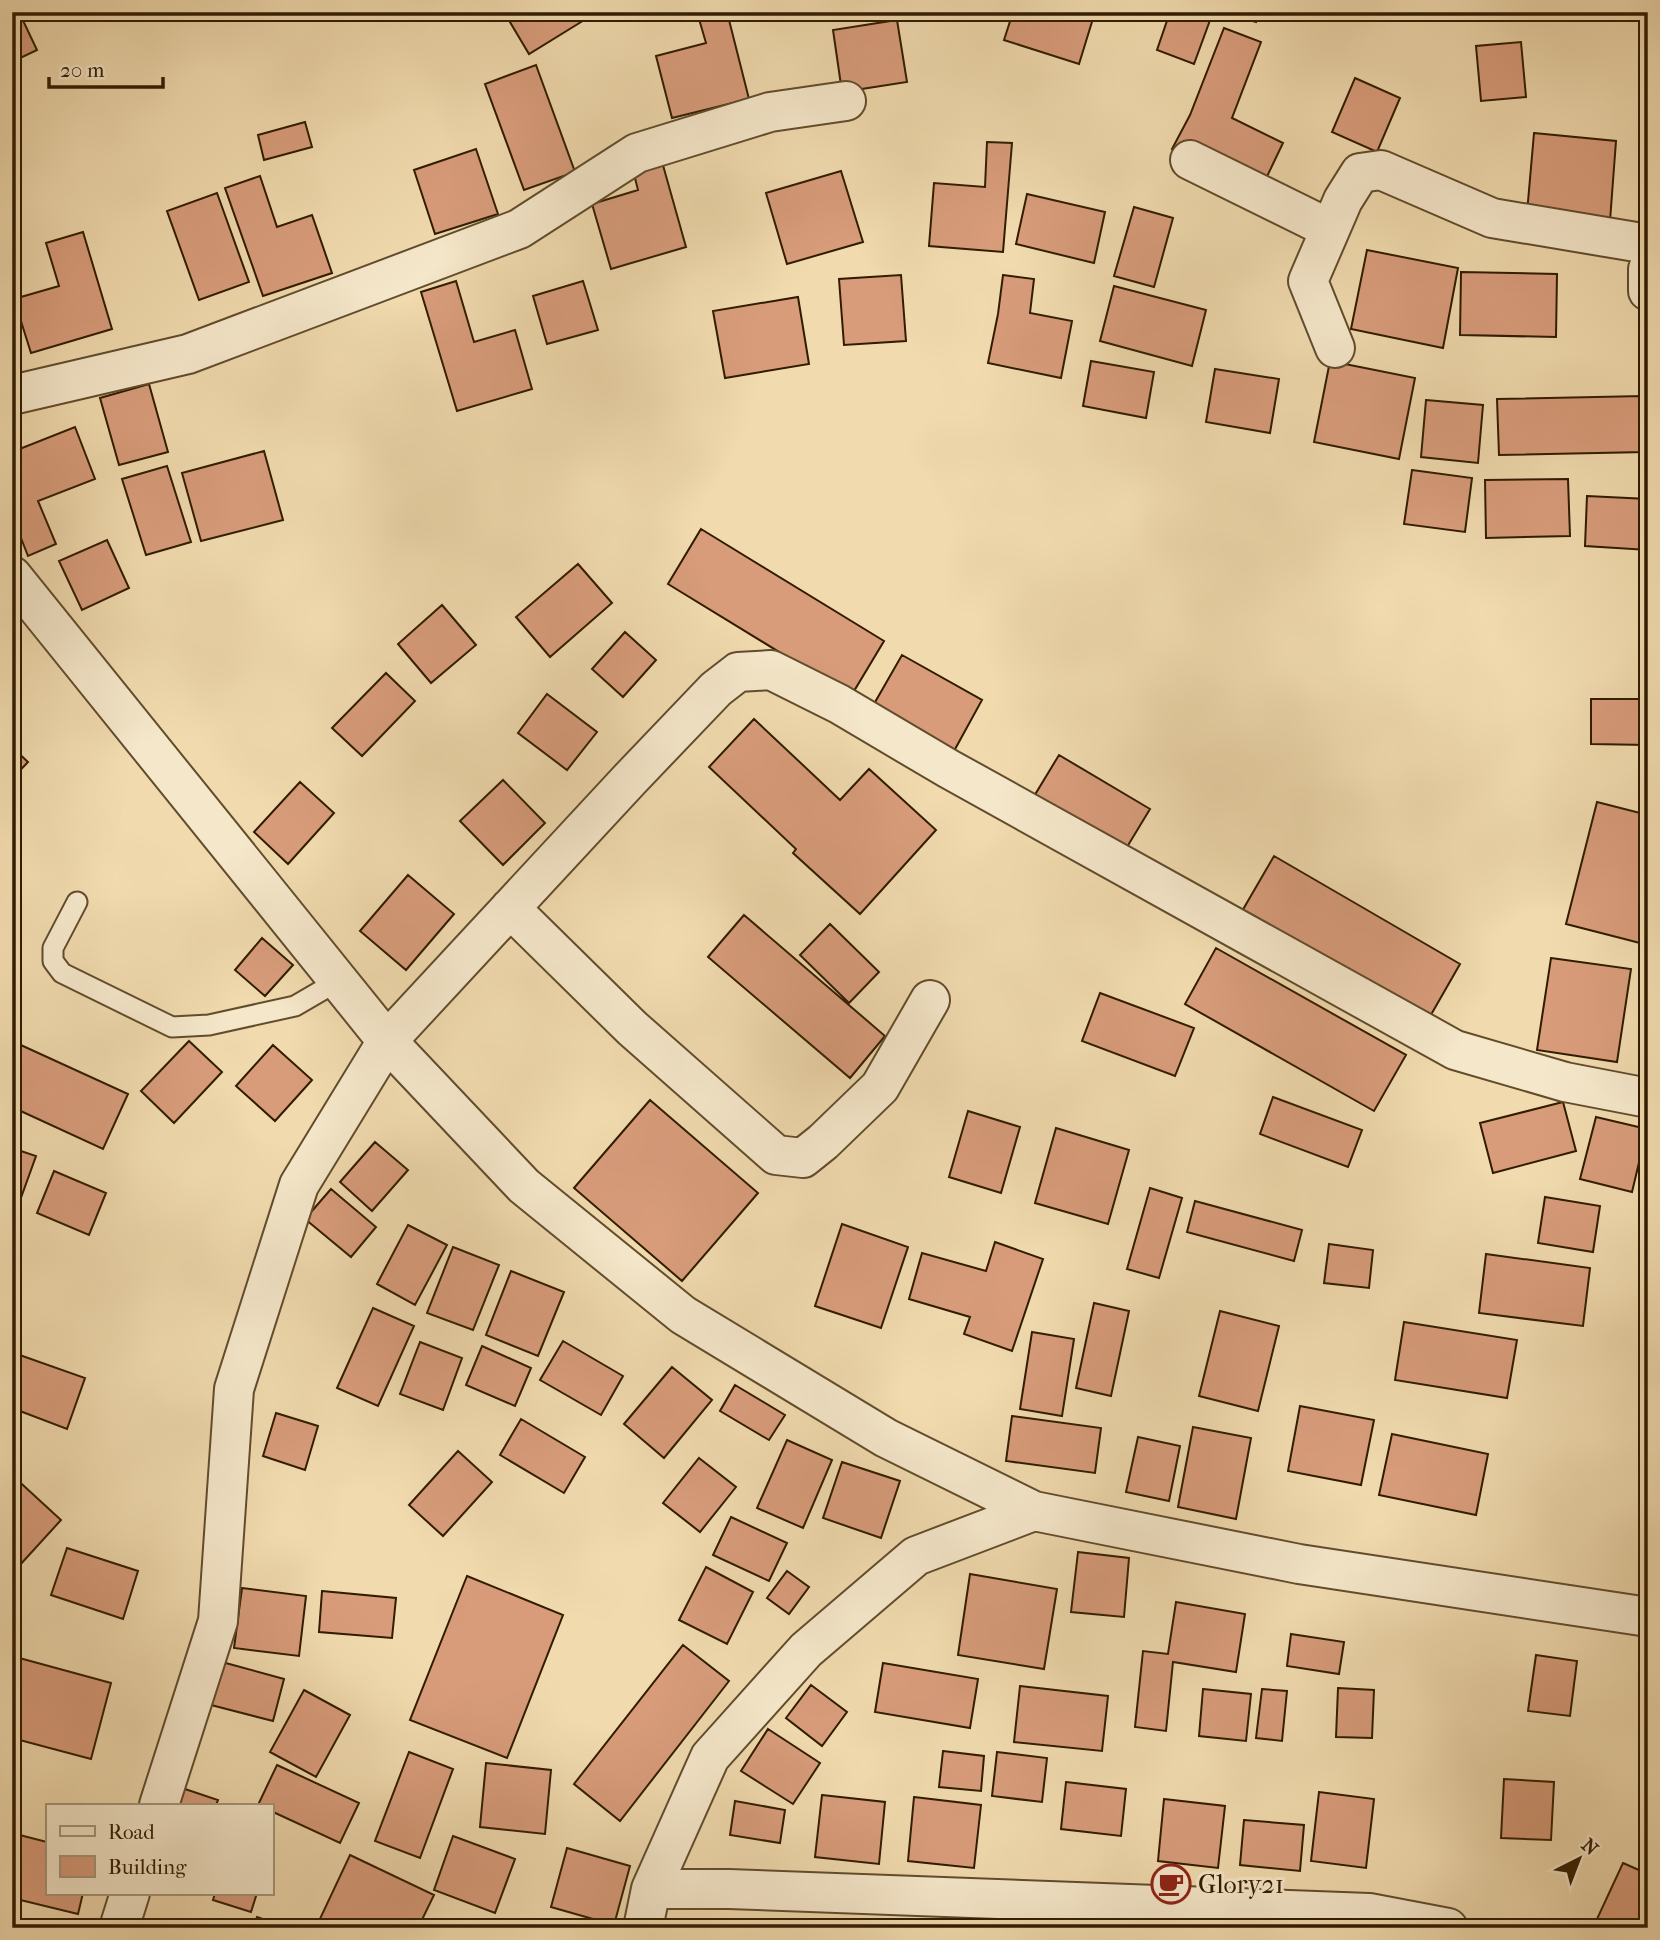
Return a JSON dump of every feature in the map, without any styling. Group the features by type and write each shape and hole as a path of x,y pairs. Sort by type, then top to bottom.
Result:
{"street":[{"path":"12,395 188,354 519,229 637,153 770,112 846,101"},
{"path":"1191,160 1330,229"},
{"path":"1335,348 1308,281 1343,200 1360,173 1381,170 1492,218 1648,244"},
{"path":"12,576 387,1041 524,1185 683,1315 886,1438 1034,1511 1299,1564 1648,1617"},
{"path":"159,1804 219,1622 233,1390 299,1185 387,1041 630,779 716,689 738,672 771,670 839,704 949,769 1455,1050 1565,1082 1648,1098"},
{"path":"510,908 632,1028 776,1155 803,1157 823,1142 880,1087 930,1000"},
{"path":"643,1928 651,1889 710,1757 806,1650 916,1556 1034,1511"},
{"path":"651,1889 729,1889 1369,1913 1448,1928"},
{"path":"119,1928 129,1895"}],"lane":[{"path":"77,902 53,948 53,961 62,973 172,1027 209,1025 295,1006 338,981"}],"building":[{"path":"12,12 19,12 37,50 12,62"},
{"path":"504,12 593,12 594,14 529,54"},
{"path":"697,12 727,12 749,99 672,118 656,56 706,43"},
{"path":"1013,12 1095,12 1079,64 1004,40"},
{"path":"1170,12 1213,12 1194,64 1157,50"},
{"path":"1224,12 1259,12 1256,22"},
{"path":"897,20 907,82 842,92 833,30"},
{"path":"1224,28 1261,42 1232,118 1283,143 1260,191 1172,149 1190,115"},
{"path":"1521,42 1526,97 1481,101 1476,46"},
{"path":"536,65 575,172 524,190 485,84"},
{"path":"1355,78 1400,98 1377,152 1332,132"},
{"path":"305,122 312,147 264,160 258,135"},
{"path":"1534,133 1616,141 1610,221 1527,213"},
{"path":"987,142 1012,143 1003,252 929,246 934,183 985,187"},
{"path":"476,149 498,214 435,234 414,170"},
{"path":"659,151 686,247 611,269 592,204 638,190 630,158"},
{"path":"841,171 863,242 787,264 766,193"},
{"path":"260,176 277,227 312,215 332,273 263,296 225,188"},
{"path":"217,193 249,282 199,300 167,211"},
{"path":"1027,194 1105,212 1094,263 1016,244"},
{"path":"1134,207 1173,218 1154,287 1114,276"},
{"path":"83,232 112,329 31,353 14,299 59,286 46,243"},
{"path":"1367,250 1458,268 1443,348 1351,329"},
{"path":"1461,272 1557,274 1556,337 1460,335"},
{"path":"901,275 906,341 844,345 839,279"},
{"path":"1003,275 1034,279 1030,313 1072,321 1061,378 988,363"},
{"path":"456,281 474,342 515,330 532,389 457,411 421,292"},
{"path":"583,281 598,330 547,344 533,296"},
{"path":"1114,286 1206,310 1192,366 1100,341"},
{"path":"798,297 809,364 725,378 713,311"},
{"path":"1091,361 1154,372 1146,418 1083,406"},
{"path":"1330,361 1415,378 1399,459 1314,442"},
{"path":"1215,369 1279,379 1270,433 1206,422"},
{"path":"149,384 168,452 119,465 100,398"},
{"path":"1643,396 1645,452 1499,455 1497,399"},
{"path":"1426,400 1483,405 1478,463 1421,457"},
{"path":"75,427 95,479 38,501 56,544 28,556 12,515 12,511 21,508 12,486 12,452"},
{"path":"264,451 283,520 201,541 182,473"},
{"path":"167,466 191,542 146,555 122,479"},
{"path":"1412,470 1472,478 1465,532 1404,524"},
{"path":"1568,479 1570,536 1486,538 1485,480"},
{"path":"1587,496 1648,499 1648,550 1585,546"},
{"path":"701,529 884,641 851,696 668,584"},
{"path":"107,540 129,588 82,610 59,561"},
{"path":"578,564 612,603 550,657 516,617"},
{"path":"442,605 476,645 431,683 398,644"},
{"path":"625,632 656,660 623,697 592,669"},
{"path":"902,655 982,700 954,751 874,704"},
{"path":"386,673 415,701 362,756 332,728"},
{"path":"547,694 597,732 567,770 518,733"},
{"path":"1591,699 1648,699 1648,745 1591,744"},
{"path":"754,719 840,800 869,769 936,830 860,914 793,853 796,849 709,767"},
{"path":"12,747 28,762 12,779"},
{"path":"1059,755 1150,809 1124,852 1033,798"},
{"path":"503,780 545,823 503,865 460,821"},
{"path":"300,782 334,813 288,864 254,832"},
{"path":"1597,802 1648,815 1648,911 1640,943 1566,924"},
{"path":"1274,856 1460,964 1428,1020 1241,913"},
{"path":"408,875 454,914 406,970 360,931"},
{"path":"744,915 885,1036 850,1078 708,957"},
{"path":"830,924 879,972 849,1003 800,955"},
{"path":"262,938 293,965 265,996 235,970"},
{"path":"1216,948 1406,1055 1374,1111 1185,1004"},
{"path":"1551,958 1631,969 1617,1062 1537,1050"},
{"path":"1100,993 1194,1028 1175,1076 1082,1041"},
{"path":"12,1041 128,1094 103,1149 12,1107"},
{"path":"189,1041 222,1072 174,1123 141,1091"},
{"path":"273,1045 312,1080 275,1121 236,1086"},
{"path":"1273,1097 1362,1130 1348,1167 1260,1134"},
{"path":"650,1100 758,1193 682,1281 574,1188"},
{"path":"1563,1102 1576,1151 1493,1173 1480,1123"},
{"path":"968,1111 1020,1127 1001,1193 949,1177"},
{"path":"1596,1117 1647,1129 1632,1192 1580,1179"},
{"path":"1056,1128 1129,1150 1108,1224 1035,1203"},
{"path":"375,1142 408,1170 372,1211 340,1182"},
{"path":"12,1148 36,1156 18,1206 12,1204"},
{"path":"54,1171 106,1193 89,1235 37,1213"},
{"path":"1150,1188 1182,1198 1159,1278 1127,1269"},
{"path":"331,1189 376,1227 351,1257 305,1219"},
{"path":"1545,1197 1600,1206 1593,1252 1538,1243"},
{"path":"1195,1201 1302,1230 1294,1261 1187,1232"},
{"path":"842,1224 908,1247 881,1328 815,1306"},
{"path":"408,1225 447,1245 415,1305 377,1284"},
{"path":"995,1242 1043,1259 1012,1351 964,1334 970,1317 909,1299 922,1253 986,1271"},
{"path":"1329,1244 1373,1250 1369,1288 1324,1283"},
{"path":"453,1247 499,1265 473,1330 427,1313"},
{"path":"1486,1254 1590,1268 1583,1326 1479,1313"},
{"path":"511,1271 564,1292 538,1356 486,1335"},
{"path":"1094,1303 1129,1311 1111,1396 1076,1388"},
{"path":"373,1308 414,1326 378,1406 337,1388"},
{"path":"1220,1311 1279,1326 1258,1411 1199,1396"},
{"path":"1404,1322 1517,1340 1507,1398 1395,1380"},
{"path":"1032,1332 1074,1339 1062,1416 1020,1409"},
{"path":"563,1341 623,1376 601,1415 540,1380"},
{"path":"420,1342 462,1358 443,1410 400,1394"},
{"path":"482,1346 531,1368 515,1406 466,1385"},
{"path":"14,1353 85,1378 67,1429 12,1408"},
{"path":"672,1367 712,1400 664,1458 624,1424"},
{"path":"735,1385 785,1415 769,1440 720,1411"},
{"path":"1300,1406 1374,1420 1361,1485 1288,1471"},
{"path":"276,1413 318,1426 305,1470 263,1456"},
{"path":"1012,1416 1101,1428 1095,1473 1006,1461"},
{"path":"521,1419 585,1457 564,1493 500,1455"},
{"path":"1193,1427 1251,1438 1236,1519 1178,1507"},
{"path":"1392,1434 1488,1454 1476,1515 1379,1495"},
{"path":"1138,1437 1180,1446 1169,1501 1126,1492"},
{"path":"787,1440 832,1460 803,1528 757,1508"},
{"path":"458,1451 492,1482 443,1536 409,1505"},
{"path":"699,1458 736,1487 700,1532 663,1503"},
{"path":"842,1462 900,1481 881,1538 823,1518"},
{"path":"12,1475 61,1520 19,1566 12,1560"},
{"path":"731,1517 787,1543 769,1581 713,1555"},
{"path":"67,1548 138,1571 123,1619 51,1595"},
{"path":"1078,1552 1129,1558 1124,1617 1071,1612"},
{"path":"706,1567 753,1592 727,1644 679,1620"},
{"path":"787,1571 809,1587 789,1614 767,1598"},
{"path":"970,1574 1057,1589 1044,1669 958,1655"},
{"path":"467,1576 563,1615 507,1758 410,1720"},
{"path":"242,1588 306,1596 299,1656 234,1648"},
{"path":"322,1591 396,1598 392,1638 319,1632"},
{"path":"1176,1602 1245,1614 1236,1672 1173,1662 1166,1731 1135,1727 1143,1651 1168,1654"},
{"path":"1291,1634 1344,1642 1339,1674 1287,1666"},
{"path":"683,1645 729,1681 620,1821 574,1784"},
{"path":"1536,1655 1577,1661 1570,1716 1528,1711"},
{"path":"12,1656 111,1683 91,1759 12,1738"},
{"path":"222,1662 284,1679 273,1721 211,1705"},
{"path":"883,1663 978,1679 970,1728 875,1712"},
{"path":"811,1685 847,1712 822,1746 786,1718"},
{"path":"1020,1686 1108,1696 1102,1751 1014,1742"},
{"path":"1338,1688 1374,1690 1372,1738 1336,1737"},
{"path":"1203,1689 1251,1694 1246,1741 1199,1736"},
{"path":"1262,1689 1287,1691 1282,1741 1256,1738"},
{"path":"304,1690 350,1715 316,1777 270,1752"},
{"path":"768,1729 820,1763 793,1804 741,1771"},
{"path":"943,1751 984,1756 981,1791 939,1787"},
{"path":"409,1752 453,1769 420,1858 375,1841"},
{"path":"997,1752 1047,1758 1042,1802 992,1796"},
{"path":"486,1763 551,1770 545,1834 480,1827"},
{"path":"277,1765 359,1803 340,1843 273,1812 273,1804 258,1804"},
{"path":"1504,1779 1554,1782 1551,1840 1501,1838"},
{"path":"1066,1782 1126,1789 1121,1836 1061,1829"},
{"path":"182,1788 218,1800 216,1804 176,1804"},
{"path":"1319,1792 1374,1799 1366,1868 1311,1861"},
{"path":"822,1795 885,1802 879,1864 815,1857"},
{"path":"914,1797 981,1805 974,1868 908,1861"},
{"path":"1164,1799 1225,1806 1218,1868 1158,1861"},
{"path":"735,1801 785,1810 780,1843 730,1835"},
{"path":"1244,1820 1304,1825 1300,1871 1240,1865"},
{"path":"12,1833 46,1842 46,1895 83,1895 78,1914 12,1898"},
{"path":"453,1836 515,1859 495,1913 434,1890"},
{"path":"567,1848 630,1866 614,1925 551,1907"},
{"path":"350,1855 434,1895 418,1928 328,1928 318,1923"},
{"path":"1623,1863 1648,1874 1648,1928 1617,1928 1597,1919"},
{"path":"214,1895 256,1895 251,1912 213,1900"},
{"path":"257,1917 288,1928 253,1928"},
{"path":"12,1920 47,1928 12,1928"}],"place":[{"name":"Glory21","path":"1171,1884"}]}
